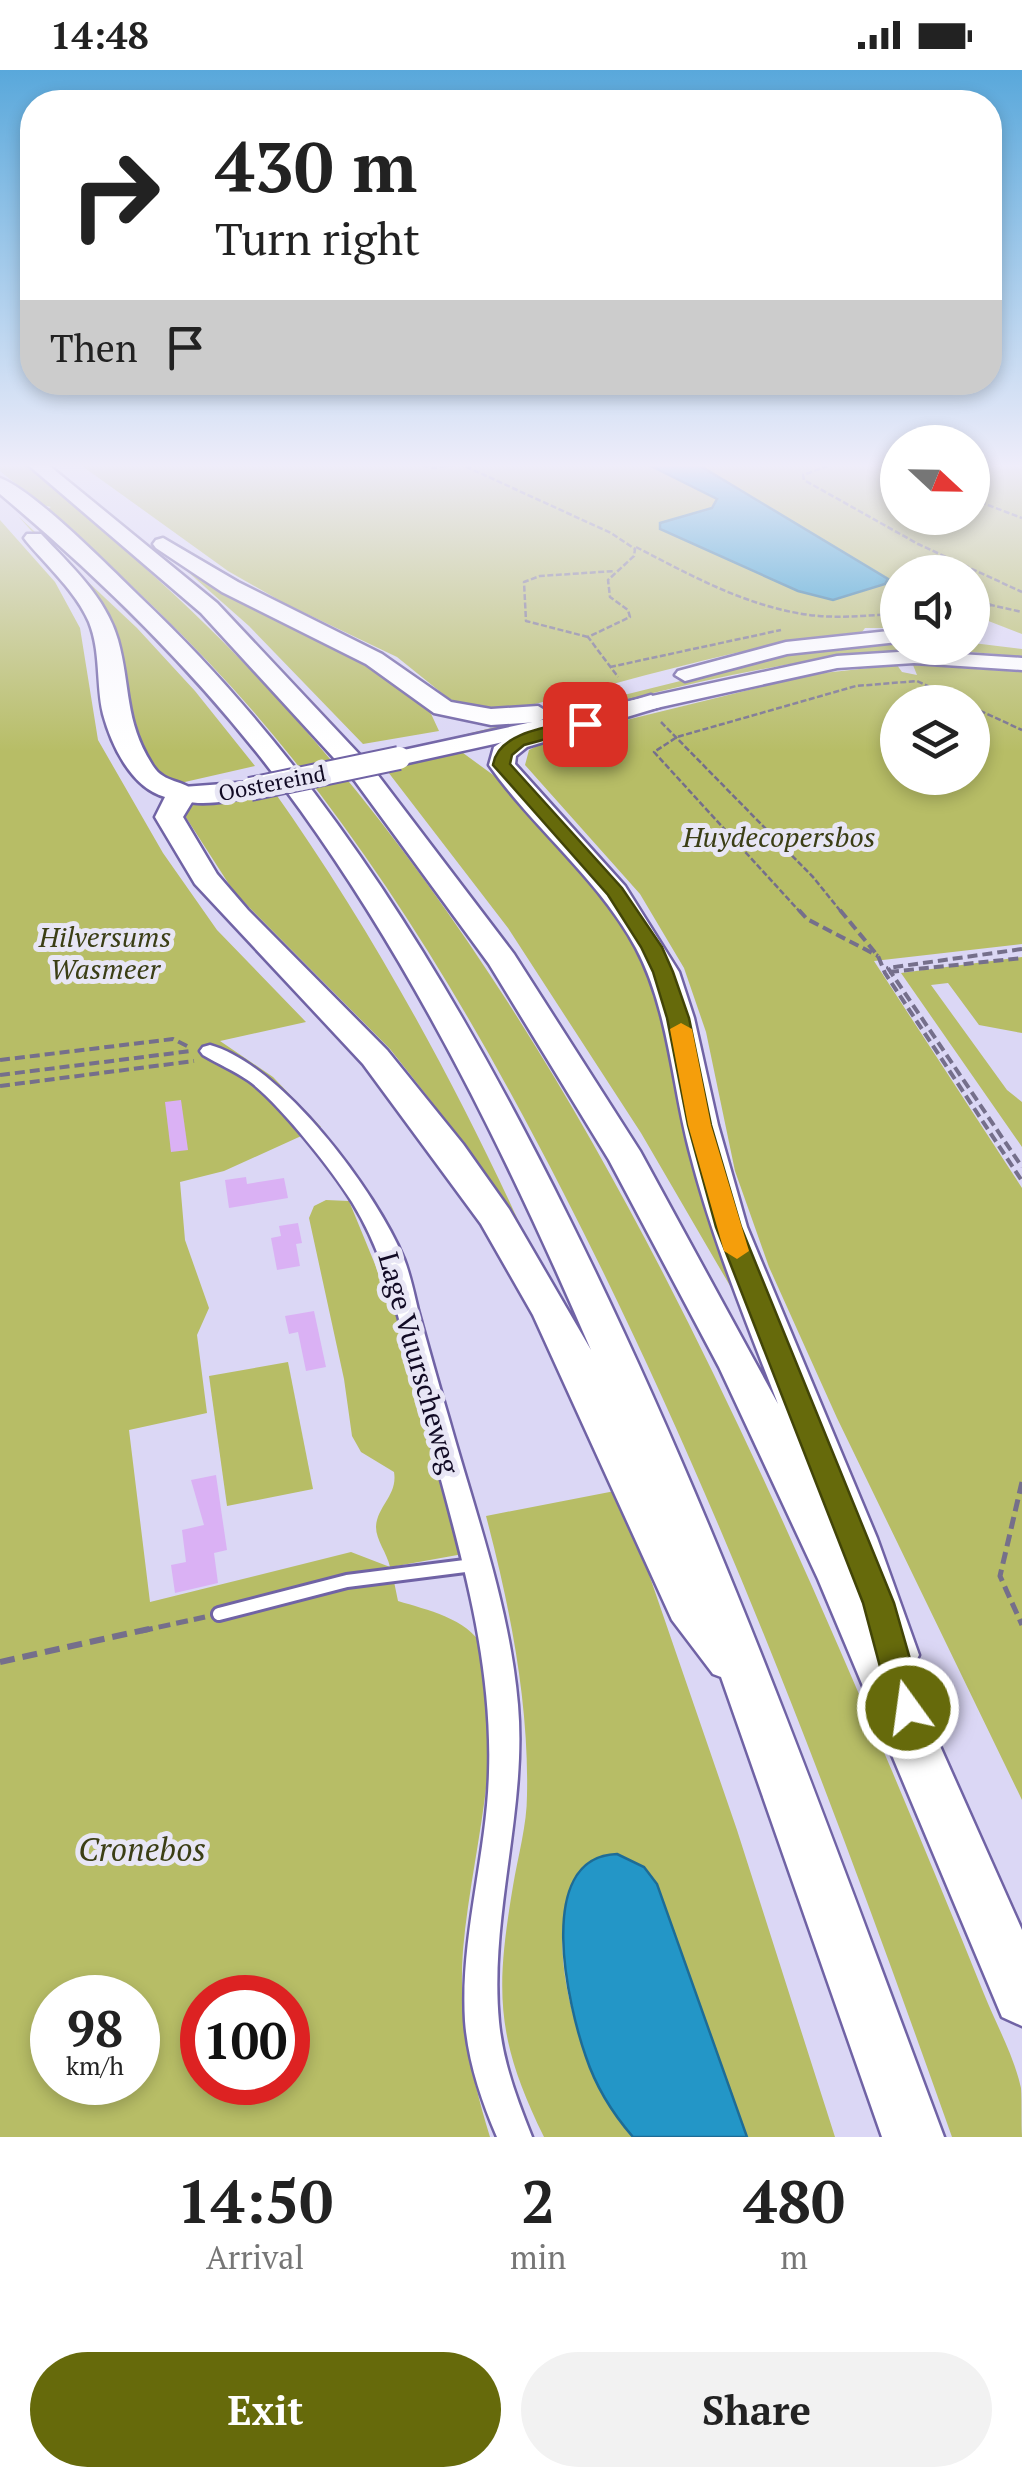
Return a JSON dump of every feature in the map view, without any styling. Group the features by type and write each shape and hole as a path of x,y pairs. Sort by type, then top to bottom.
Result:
{"highway":[{"path":"54,559 99,619 107,642 116,715 145,774 155,786 183,794 172,806 169,817 205,878 374,1057 450,1152 496,1218 553,1315 602,1413 689,1606 750,1683"},
{"path":"89,559 234,708 276,759 384,914 464,1045 559,1233 637,1404 750,1683 913,2137"},
{"path":"152,559 284,684 340,746 408,831 504,964 606,1125 714,1322 916,1744 1022,1997"},
{"path":"187,559 210,576 374,659 443,708 492,717 538,714"},
{"path":"652,709 518,742 503,754 502,765 615,892 652,947 663,972 678,1018 700,1125 728,1227 878,1603 916,1744"}],"main road":[{"name":"Oostereind","path":"394,752 786,648 880,638"},
{"name":"Oostereind","path":"183,794 208,795 246,783 394,752 652,709 850,661 914,657 1022,664"}],"street":[{"name":"Lage Vuurscheweg","path":"218,1054 281,1098 325,1149 360,1197 393,1259 476,1565 495,1642 504,1706 504,1777 484,1948 482,2021 496,2095 515,2137"}],"lane":[{"path":"219,1614 347,1582 476,1565"}],"path":[{"path":"588,637 630,617 628,610 610,598 608,580 630,559"},
{"path":"662,559 748,598 799,614 880,615"},
{"path":"951,559 1022,592"},
{"path":"616,571 540,576 524,582 526,621 588,637 813,877 878,956 1022,1168"},
{"path":"991,605 1022,612"},
{"path":"652,709 856,686 917,681 926,685"},
{"path":"652,709 654,752 806,919 878,956"},
{"path":"990,715 1022,730"},
{"path":"888,971 1022,949"},
{"path":"888,971 1022,958"},
{"path":"888,971 1022,1181"},
{"path":"0,1060 173,1039 190,1048 218,1054"},
{"path":"0,1075 218,1054"},
{"path":"0,1086 218,1054"},
{"path":"1022,1482 1000,1576 1022,1626"},
{"path":"0,1662 219,1614"}],"green space":[{"path":"0,559 35,559 55,582 80,628 98,740 163,853 217,930 306,1022 220,1041 273,1077 321,1127 224,1171 180,1182 185,1240 209,1308 197,1335 207,1413 129,1430 150,1602 351,1552 390,1567 376,1527 393,1487 394,1472 361,1452 352,1436 344,1379 309,1218 314,1206 326,1200 349,1201 397,1318 463,1554 391,1567 398,1601 457,1622 476,1637 485,1654 490,1746 462,1974 468,2045 490,2137 0,2137"},
{"path":"58,559 64,559 137,628 195,691 255,766 176,784 160,778 134,736 99,605"},
{"path":"104,559 134,559 253,673 372,810 478,957 575,1113 663,1274 820,1605 1014,2064 1021,2088 1022,2137 952,2137 820,1777 725,1540 620,1306 503,1079 404,914 331,809 235,691"},
{"path":"174,559 346,647 427,705 439,731 363,744 249,626"},
{"path":"212,559 880,559 880,628 735,653 494,711 469,708 448,698 397,657 284,603"},
{"path":"990,559 1022,559 1022,634 990,622"},
{"path":"880,643 880,653 742,673 466,738 463,735 789,654"},
{"path":"990,645 1022,649 1022,657 990,654"},
{"name":"Huydecopersbos","path":"897,665 902,672 917,675 913,665 1022,672 1022,944 874,961 1022,1188 1022,1800 837,1418 769,1267 735,1171 706,1032 684,968 640,894 525,765 529,750 553,738 814,674"},
{"path":"459,750 515,791 605,894 651,971 740,1303 641,1133 508,928 385,768"},
{"path":"273,790 350,906 420,1026 543,1275 431,1101 390,1049 234,892 185,816 194,804"},
{"path":"1022,957 1022,1033 979,1025 948,983 931,985 1007,1090 1022,1102 1022,1147 901,973"},
{"path":"288,1362 313,1489 227,1506 209,1376"},
{"path":"620,1490 737,1830 835,2137 747,2137 657,1884 641,1866 621,1856 605,1855 575,1883 564,1916 562,1948 574,2018 586,2053 600,2086 633,2137 544,2137 516,2071 504,2015 503,1957 526,1818 527,1760 516,1655 486,1516"}],"water":[{"path":"728,559 856,559 880,574 880,586 833,600 798,591"},
{"path":"617,1854 644,1867 657,1884 747,2137 633,2137 595,2079 579,2035 566,1972 565,1907 574,1880 591,1862"}],"building":[{"path":"181,1100 188,1150 171,1152 165,1102"},
{"path":"246,1177 247,1184 284,1178 288,1198 229,1208 225,1180"},
{"path":"298,1223 302,1243 296,1244 300,1266 277,1270 271,1238 281,1236 279,1226"},
{"path":"314,1311 326,1367 306,1371 298,1332 289,1334 285,1316"},
{"path":"216,1475 227,1550 214,1553 218,1583 175,1593 171,1565 186,1562 182,1530 204,1525 191,1480"}],"slow traffic":[{"path":"681,1029 700,1125 737,1251"}],"route":[{"path":"585,724 518,742 503,754 502,765 615,892 652,947 663,972 678,1018 700,1125 728,1227 878,1603 908,1708"}],"park label":[{"name":"Hilversums Wasmeer","path":"105,953"},
{"name":"Cronebos","path":"142,1850"}]}
